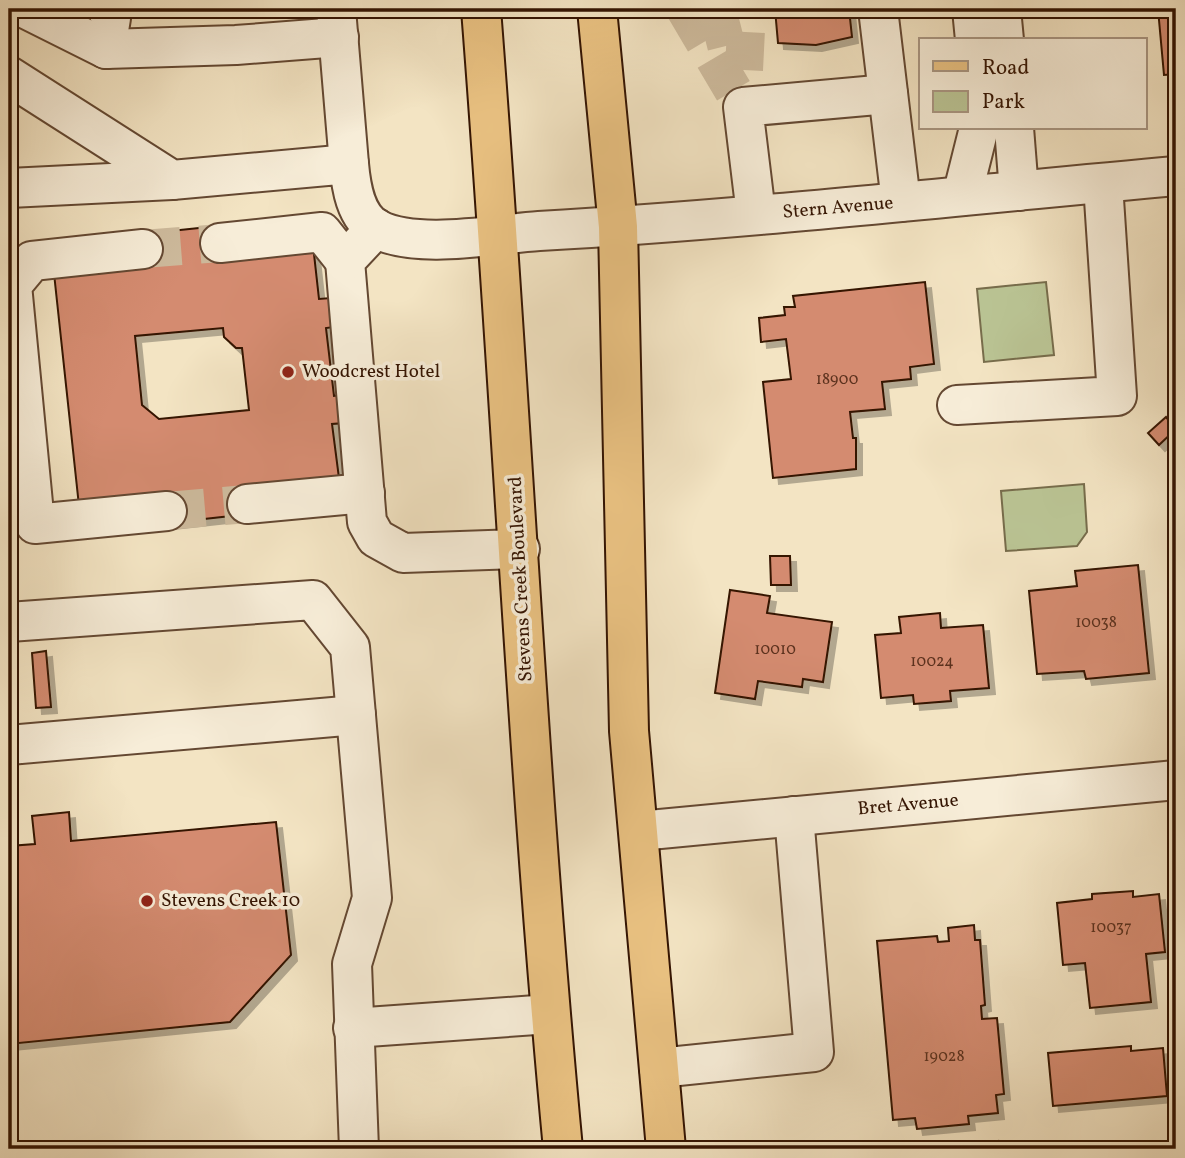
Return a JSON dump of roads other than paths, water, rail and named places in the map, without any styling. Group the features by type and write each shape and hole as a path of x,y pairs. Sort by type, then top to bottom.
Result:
{"main road":[{"name":"Stevens Creek Boulevard","path":"481,9 520,549 531,777 563,1149"},
{"path":"597,9 618,227 629,731 666,1149"}],"street":[{"path":"26,9 106,49 236,45 337,23 349,164 355,200 376,228 345,261"},
{"path":"106,49 111,18 107,9"},
{"path":"878,9 901,202"},
{"path":"972,9 975,38"},
{"path":"1001,9 1004,38"},
{"path":"9,76 172,180"},
{"path":"756,214 743,107 888,94"},
{"path":"962,197 979,130"},
{"path":"1014,130 1019,191"},
{"path":"9,188 172,180 349,164"},
{"name":"Stern Avenue","path":"376,228 434,239 618,227 1176,176"},
{"path":"957,405 1117,396 1103,184"},
{"path":"220,243 322,232 345,261 367,522 376,538 403,554 520,549"},
{"path":"143,249 32,261 12,285 35,524 167,511"},
{"path":"247,504 365,493"},
{"path":"9,622 313,600 350,647 372,898 352,964 359,1149"},
{"path":"9,744 355,715"},
{"name":"Bret Avenue","path":"639,831 1176,780"},
{"path":"659,1068 814,1052 794,816"},
{"path":"353,1028 550,1014"}],"tunnel":[{"path":"685,9 743,107"},
{"path":"717,9 732,68"},
{"path":"744,70 747,9"},
{"path":"143,249 220,243"},
{"path":"167,511 247,504"}],"place":[{"name":"Woodcrest Hotel","path":"288,372"},
{"name":"Stevens Creek 10","path":"147,901"}]}
